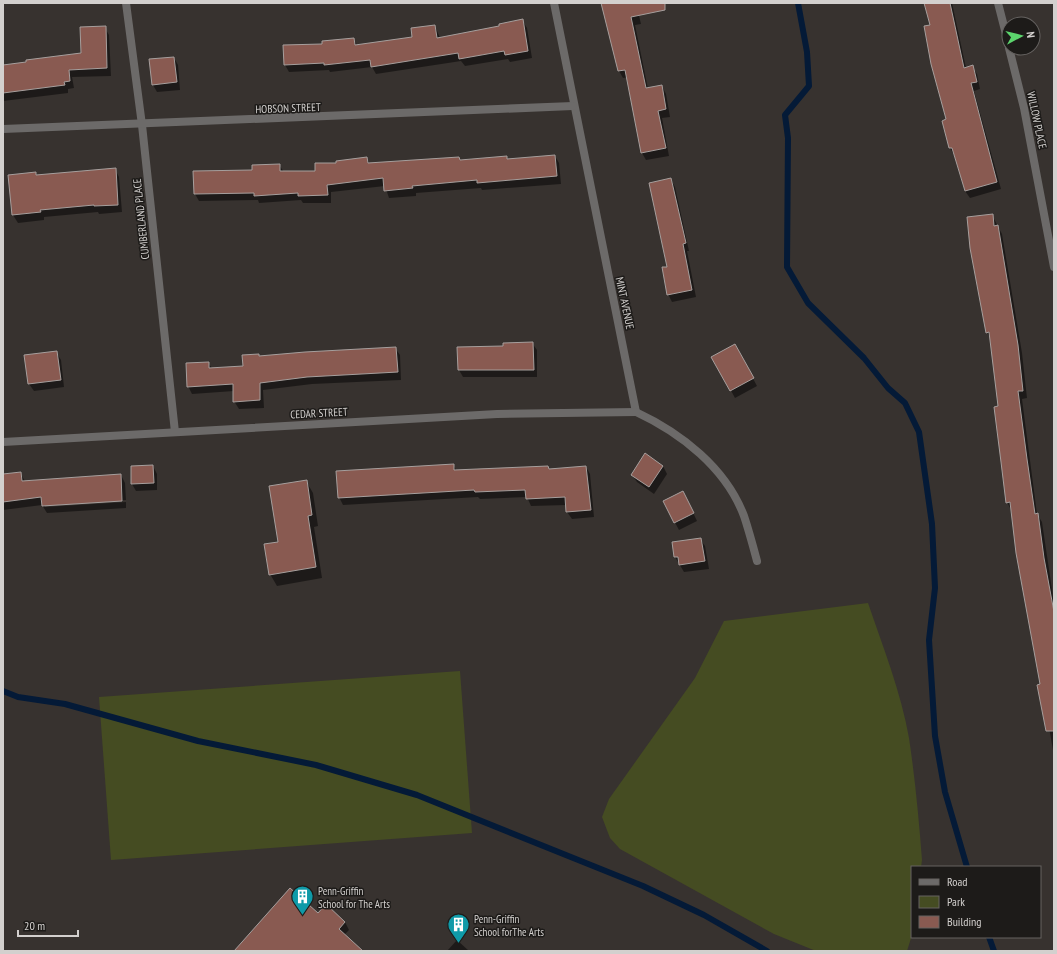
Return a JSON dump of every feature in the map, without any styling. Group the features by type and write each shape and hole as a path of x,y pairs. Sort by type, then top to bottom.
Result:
{"street":[{"name":"CUMBERLAND PLACE","path":"126,3 142,125 175,432"},
{"name":"MINT AVENUE","path":"554,3 573,106 636,412"},
{"name":"WILLOW PLACE","path":"998,3 1001,16"},
{"name":"WILLOW PLACE","path":"1011,56 1024,108 1054,267"},
{"name":"HOBSON STREET","path":"3,129 142,125 573,106"},
{"name":"CEDAR STREET","path":"3,442 497,414 636,412"},
{"path":"636,412 659,423 682,437 716,470 731,492 744,516 757,561"}],"green space":[{"path":"868,603 906,721 917,799 922,860 921,866 911,866 911,938 907,951 816,951 774,934 620,849 610,838 602,817 609,799 695,678 724,621"},
{"path":"460,671 472,833 111,860 99,697"}],"building":[{"path":"601,3 665,3 665,10 631,17 646,88 662,85 666,109 658,111 666,148 641,153 625,70 618,71"},
{"path":"924,3 950,3 964,68 973,65 977,82 971,83 997,182 965,191 952,148 949,148 942,121 946,119 931,64 924,26 930,25"},
{"path":"523,19 528,51 505,55 504,51 459,59 458,53 371,67 370,60 324,65 324,63 284,65 283,45 322,44 322,41 354,38 355,45 412,37 411,28 435,25 437,38 499,26 499,24"},
{"path":"106,26 107,68 69,70 70,81 64,82 65,85 3,93 3,65 26,62 26,60 81,53 80,27"},
{"path":"174,57 177,82 152,85 149,59"},
{"path":"555,155 557,176 477,183 477,180 412,186 413,188 384,191 383,178 327,185 328,195 298,196 298,193 254,196 254,193 194,194 193,171 252,170 252,165 280,164 280,171 315,171 315,163 336,163 336,161 367,157 368,163 459,157 460,160 507,156 507,159"},
{"path":"116,168 118,205 94,205 40,210 41,212 12,215 8,175 36,172 36,175"},
{"path":"671,178 686,243 683,244 692,290 667,295 662,267 667,267 649,183"},
{"path":"993,214 994,226 998,225 1018,345 1023,391 1018,391 1027,459 1035,514 1038,513 1044,558 1054,612 1054,731 1046,731 1037,685 1040,684 1016,553 1010,502 1006,503 994,407 998,406 989,332 986,333 970,248 967,217"},
{"path":"533,342 534,370 458,370 457,347 503,346 503,343"},
{"path":"735,344 754,378 730,391 711,357"},
{"path":"396,347 398,372 307,377 260,383 260,400 233,402 233,384 187,387 186,363 209,362 209,368 243,366 242,355 259,354 259,356"},
{"path":"57,351 61,380 28,384 24,355"},
{"path":"645,453 663,466 649,487 631,475"},
{"path":"454,464 454,470 548,466 549,469 586,466 591,510 566,512 565,497 526,499 525,490 475,492 474,490 338,498 336,471"},
{"path":"153,465 154,483 131,484 131,466"},
{"path":"21,472 22,481 121,474 122,501 42,506 41,497 3,502 3,474"},
{"path":"307,480 312,515 308,516 316,567 269,575 264,544 278,542 269,486"},
{"path":"683,491 694,513 674,523 663,501"},
{"path":"701,538 705,561 679,565 678,557 674,557 672,542"},
{"name":"Penn-Griffin School for The Arts","path":"290,888 318,913 326,904 345,922 339,929 363,951 234,951"}],"waterway":[{"path":"798,3 807,52 809,86 785,115 788,138 787,267 808,303 864,358 888,388 905,403 919,432 932,524 935,588 929,640 935,736 945,792 967,866"},
{"path":"3,691 18,697 65,704 198,741 316,765 417,795 643,886 704,915 767,951"},
{"path":"989,938 994,951"}],"place":[{"name":"Penn-Griffin School for The Arts","path":"302,916"},
{"name":"Penn-Griffin School forThe Arts","path":"458,944"}]}
